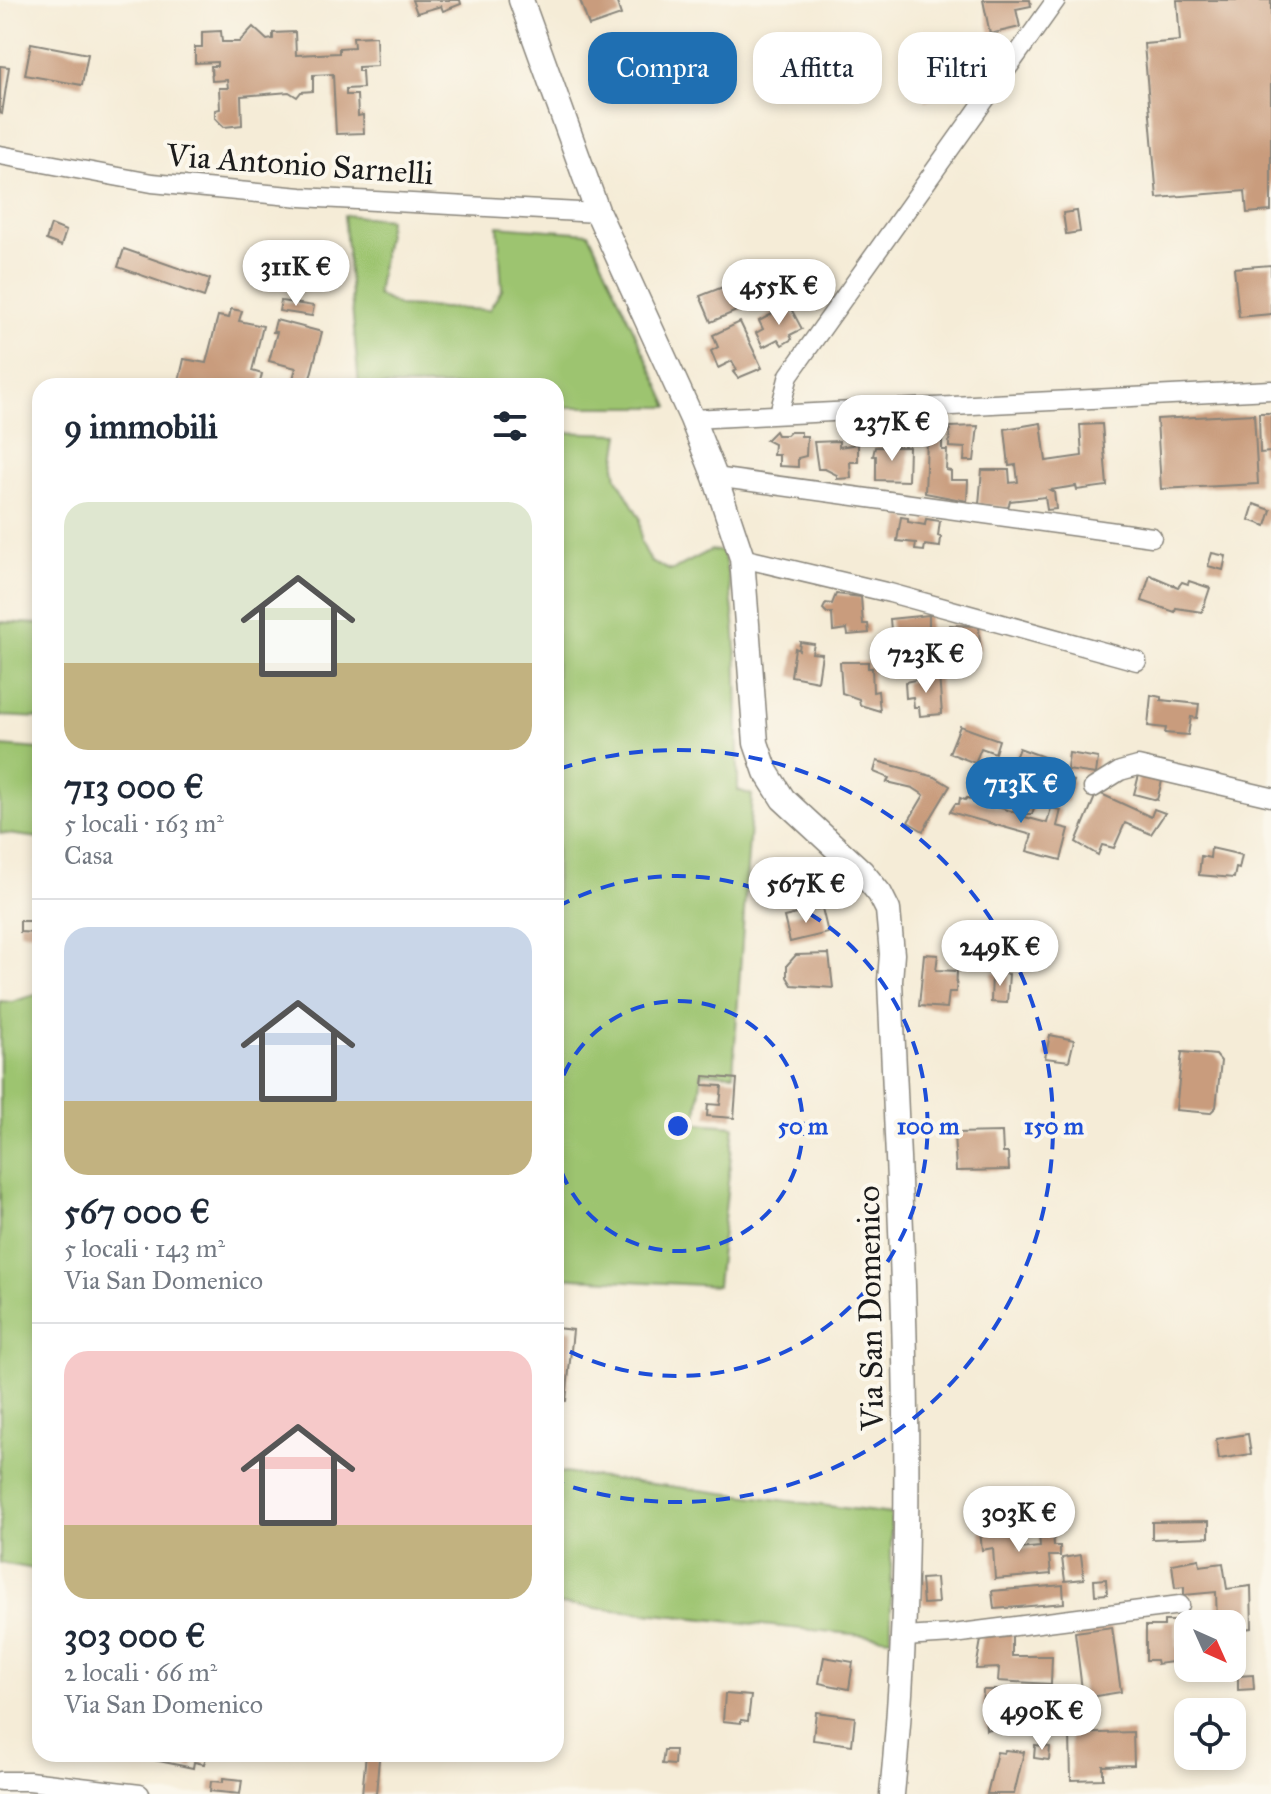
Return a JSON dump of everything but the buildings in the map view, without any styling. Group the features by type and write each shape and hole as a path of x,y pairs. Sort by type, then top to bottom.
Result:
{"street":[{"name":"Via San Domenico","path":"521,0 598,213 692,419 742,558 756,743 766,772 783,799 862,872 880,894 888,910 892,954 890,981 905,1420 904,1637 892,1794"},
{"path":"779,413 789,375 1056,0"},
{"name":"Via Antonio Sarnelli","path":"0,155 152,183 301,197 598,213"},
{"path":"692,419 1271,390"},
{"path":"715,477 1152,537"},
{"path":"742,558 890,593 1137,661"},
{"path":"1093,788 1120,771 1138,766 1271,797"},
{"path":"904,1637 953,1634 1180,1605"},
{"path":"0,1781 29,1781 140,1794"}],"green space":[{"path":"344,215 389,219 377,295 399,306 489,310 502,289 498,226 589,233 669,407 564,407 564,378 358,378"},
{"path":"564,432 620,434 615,466 617,478 640,518 641,542 651,562 671,571 711,550 723,552 729,580 737,670 738,790 752,795 733,1074 702,1073 696,1123 734,1126 717,1286 564,1277"},
{"path":"0,622 32,624 32,718 0,716"},
{"path":"0,746 32,748 32,837 0,833"},
{"path":"32,996 32,1569 0,1563 0,1001 12,1002"},
{"path":"564,1473 891,1514 891,1638 564,1605"}]}
